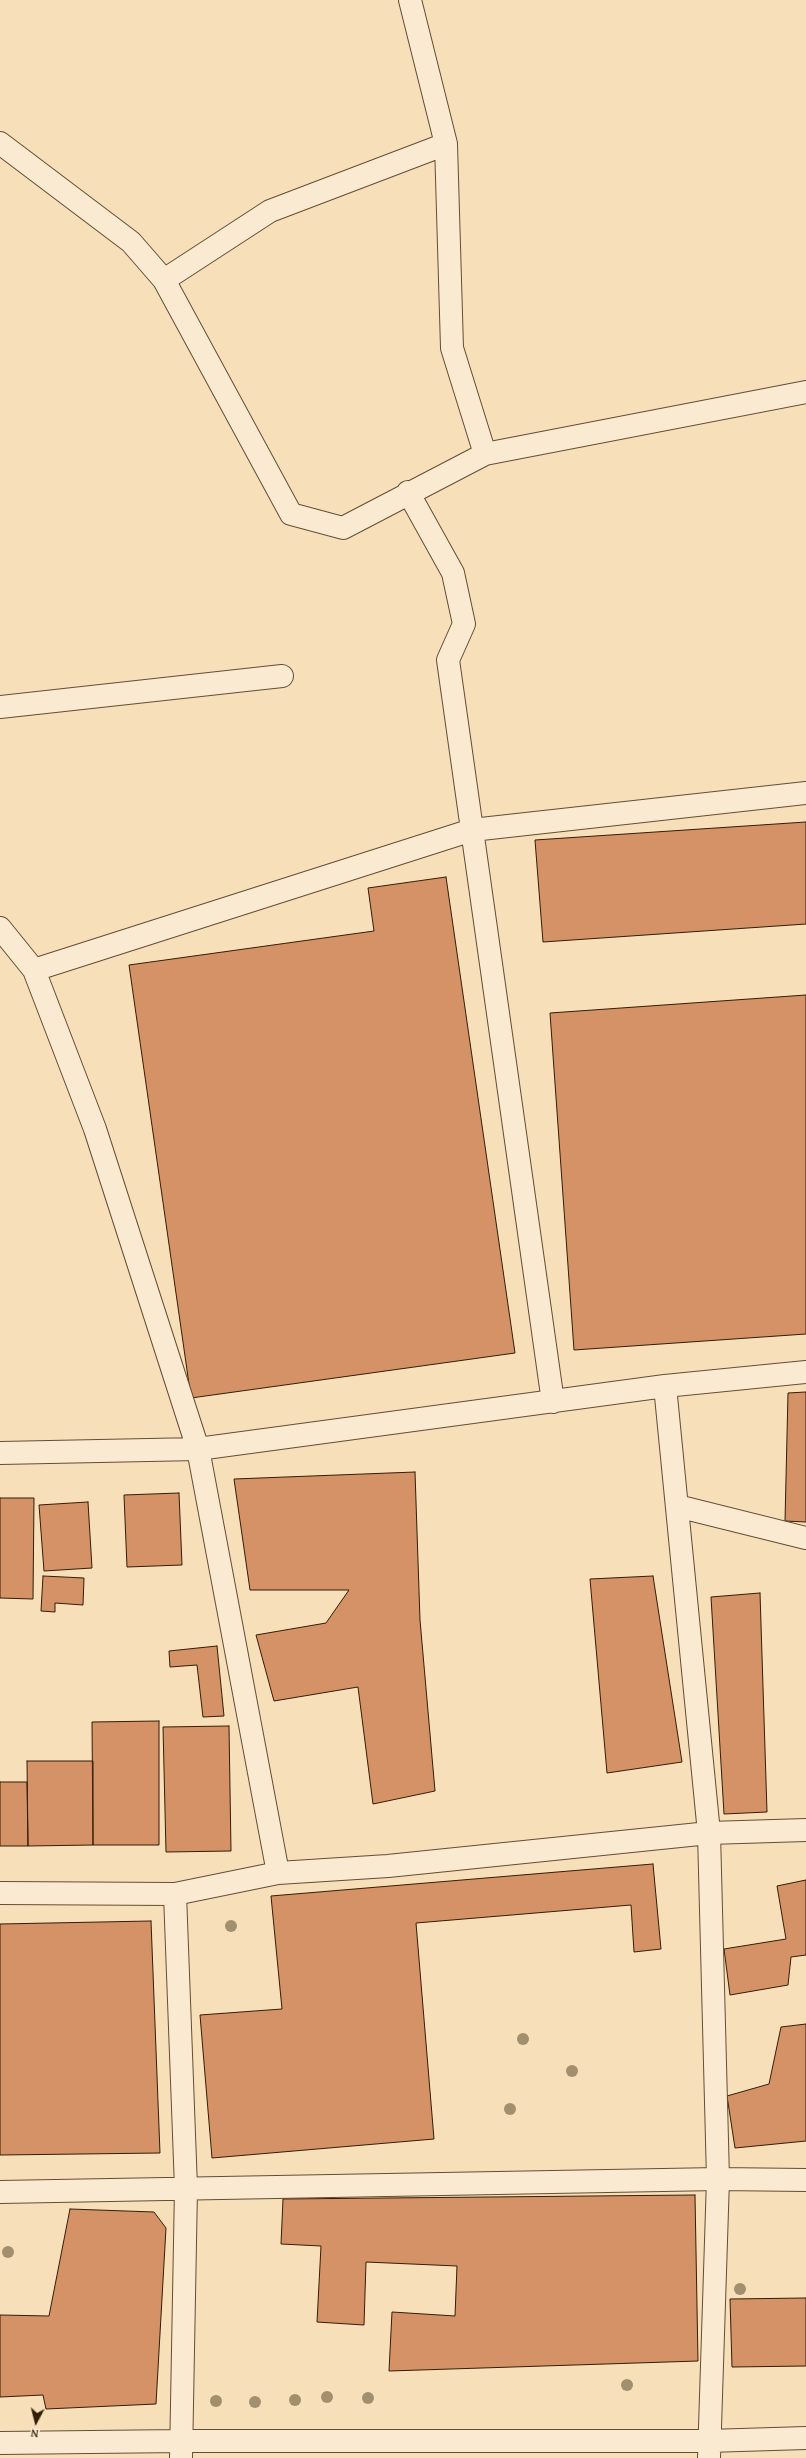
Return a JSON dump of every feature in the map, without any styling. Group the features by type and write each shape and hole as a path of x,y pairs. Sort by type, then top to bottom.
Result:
{"street":[{"path":"410,0 446,144 452,348 485,454"},
{"path":"0,143 131,242 164,280 291,514 343,528 408,492 485,454 806,392"},
{"path":"164,280 270,211 446,144"},
{"path":"408,492 453,573 464,624 448,660 553,1402"},
{"path":"0,707 282,676"},
{"path":"34,970 472,830 806,793"},
{"path":"0,928 34,970 95,1129 198,1449 278,1873"},
{"path":"0,1453 198,1449 665,1386 806,1372"},
{"path":"665,1386 709,1833 718,2180 708,2449"},
{"path":"677,1506 806,1538"},
{"path":"0,1893 176,1894 278,1873 396,1865 709,1833 806,1830"},
{"path":"176,1894 186,2188 182,2449"},
{"path":"0,2192 718,2180 806,2180"},
{"path":"0,2444 182,2449 708,2449 806,2438"}],"building":[{"path":"806,822 806,924 543,942 535,840"},
{"path":"446,877 515,1353 191,1398 129,965 374,931 368,888"},
{"path":"806,995 806,1334 574,1350 550,1013"},
{"path":"806,1392 806,1522 785,1521 788,1393"},
{"path":"415,1472 420,1620 435,1791 373,1804 358,1687 274,1701 256,1635 326,1623 349,1590 250,1590 234,1479"},
{"path":"179,1493 182,1565 127,1567 124,1495"},
{"path":"0,1498 34,1498 33,1599 0,1598"},
{"path":"88,1502 92,1568 44,1571 39,1505"},
{"path":"43,1576 84,1578 83,1605 55,1603 55,1612 41,1611"},
{"path":"653,1576 682,1762 607,1773 590,1579"},
{"path":"760,1593 767,1812 724,1814 711,1597"},
{"path":"217,1646 224,1716 203,1717 197,1665 170,1667 169,1651"},
{"path":"159,1721 159,1845 93,1845 92,1722"},
{"path":"229,1726 231,1851 166,1852 163,1727"},
{"path":"27,1761 93,1761 93,1845 28,1846"},
{"path":"0,1782 27,1782 28,1846 0,1846"},
{"path":"653,1864 661,1949 634,1952 631,1905 416,1923 434,2139 212,2158 200,2015 282,2009 271,1896"},
{"path":"806,1880 806,1955 791,1957 788,1985 730,1995 724,1949 786,1939 777,1886"},
{"path":"151,1921 160,2153 0,2155 0,1924"},
{"path":"806,2024 806,2141 735,2148 727,2096 769,2084 781,2027"},
{"path":"695,2195 698,2361 389,2371 392,2312 455,2316 457,2266 366,2262 364,2325 317,2322 321,2246 281,2244 283,2199"},
{"path":"70,2209 154,2212 166,2228 156,2404 46,2409 43,2395 0,2397 0,2315 49,2316"},
{"path":"806,2298 806,2366 732,2367 730,2299"}]}
